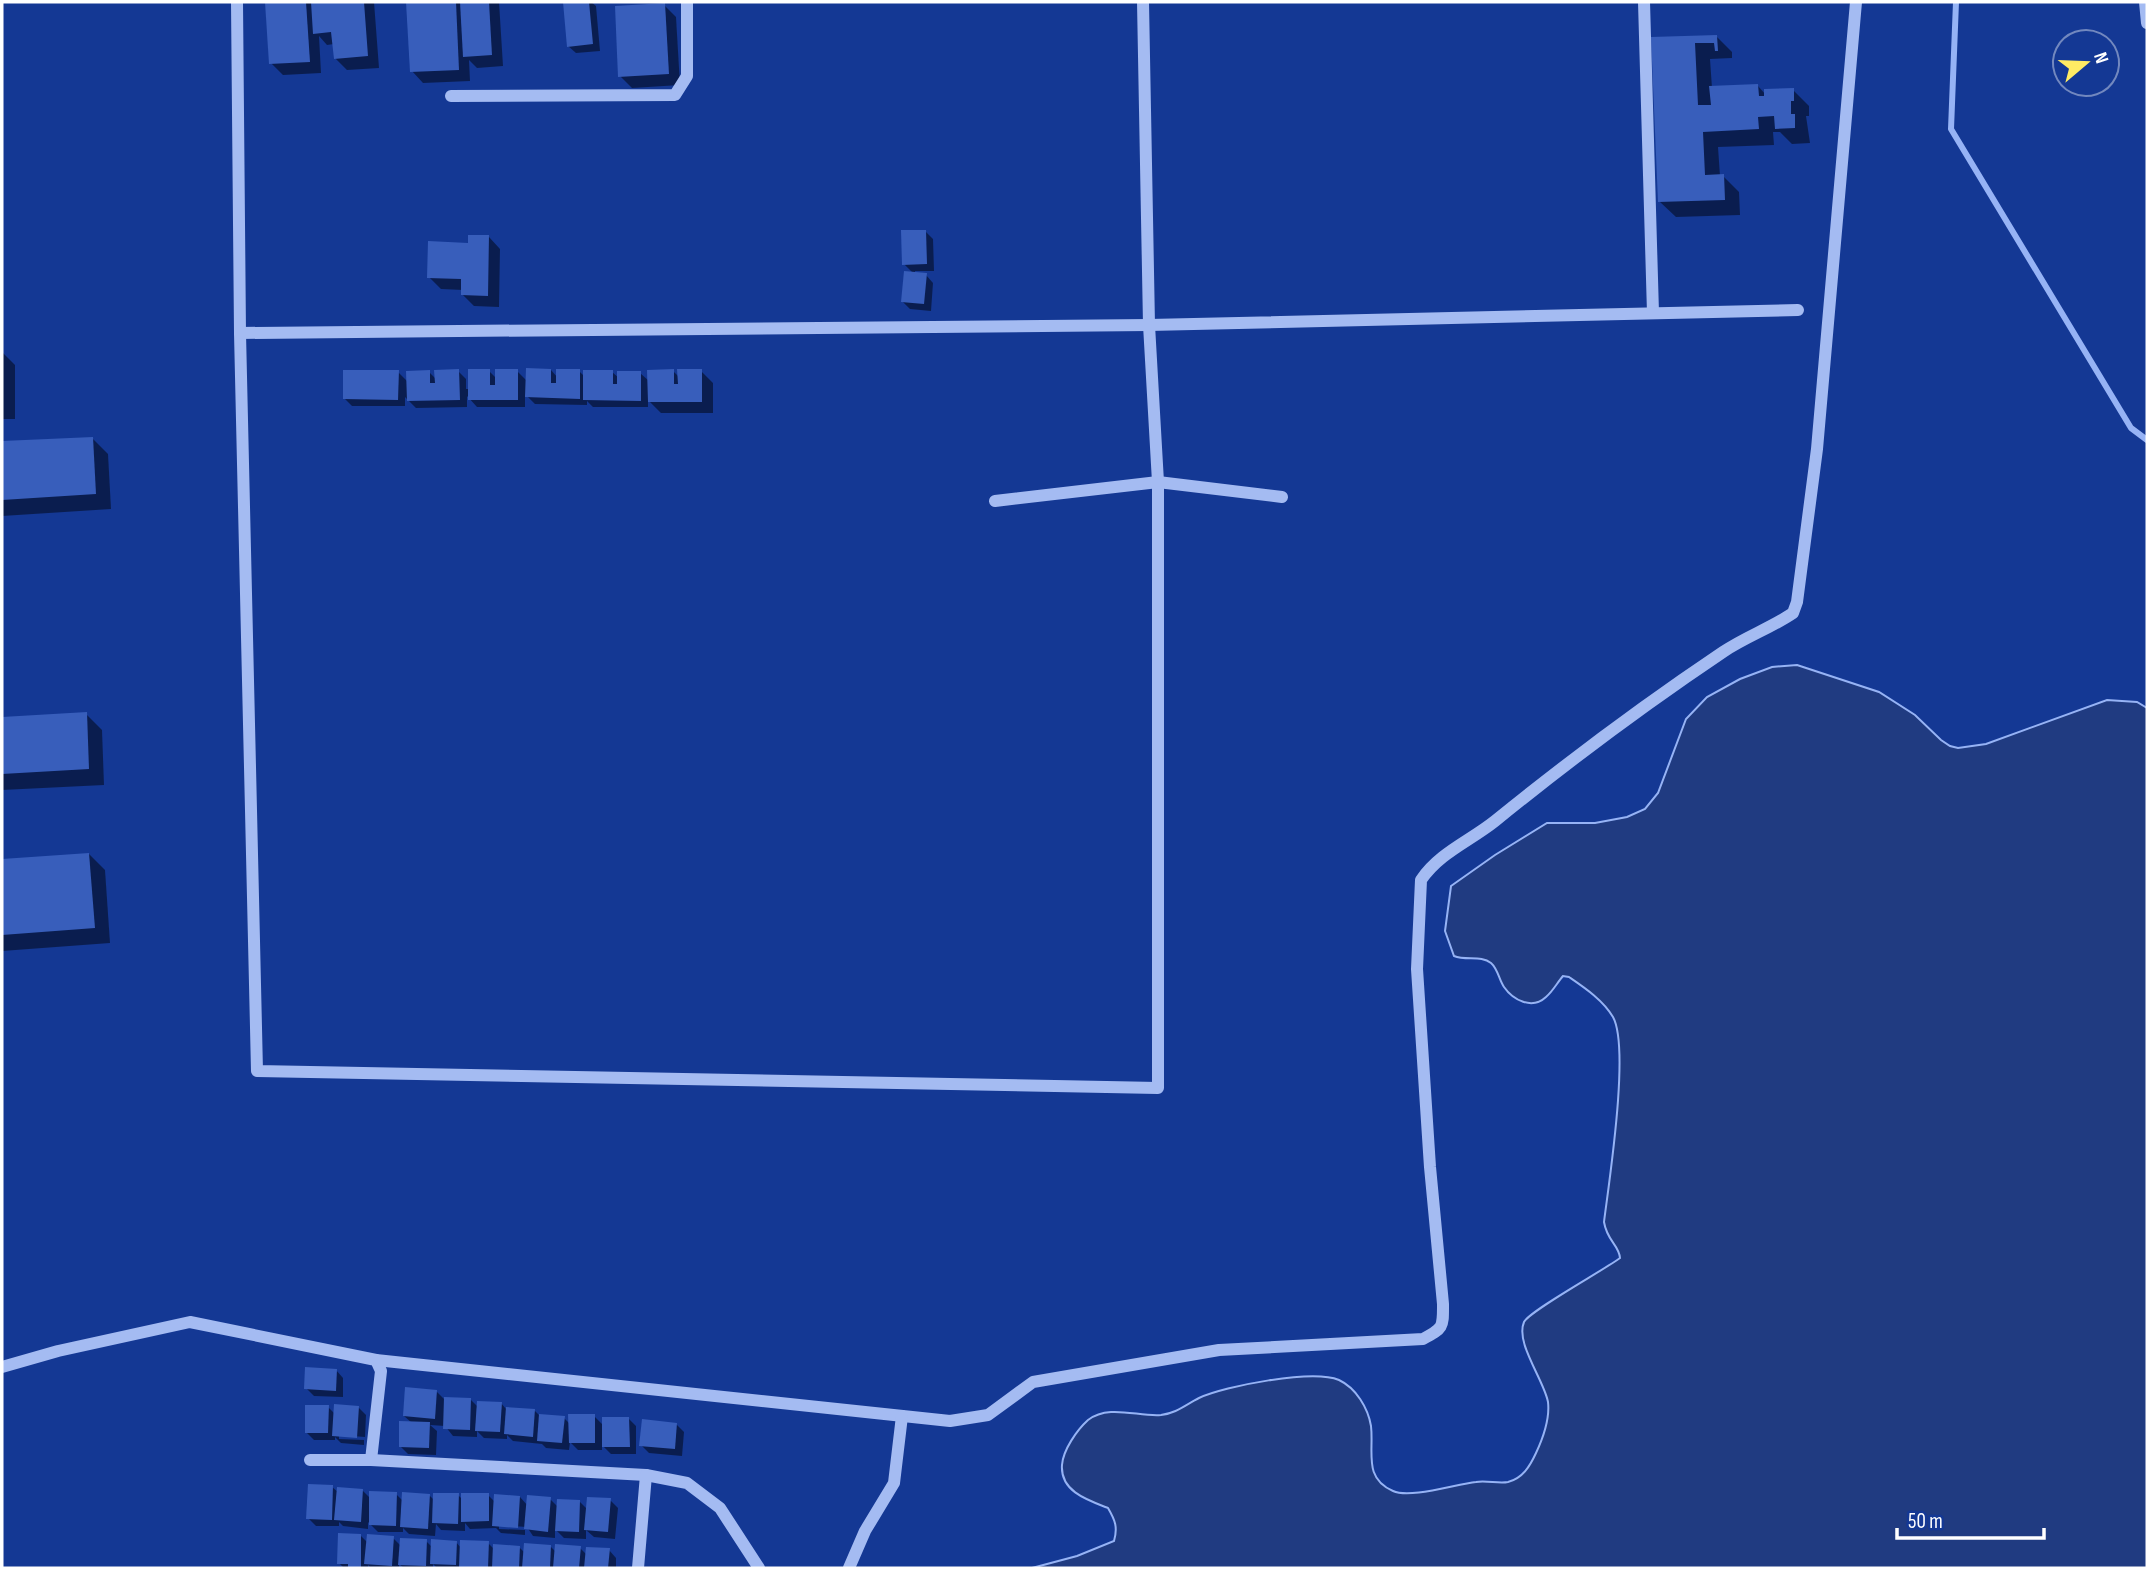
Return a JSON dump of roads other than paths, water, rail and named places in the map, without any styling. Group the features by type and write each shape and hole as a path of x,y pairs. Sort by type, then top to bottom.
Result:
{"street":[{"path":"237,2 240,333 257,1071 1158,1088 1158,482 1149,325 1143,2"},
{"path":"451,96 675,95 687,76 687,2"},
{"path":"1644,2 1653,313"},
{"path":"2,1367 58,1351 190,1322 376,1360 950,1421 988,1415 1033,1382 1219,1350 1423,1339 1439,1331 1443,1324 1443,1304 1417,969 1421,880 1438,859 1493,823 1542,781 1646,705 1731,646 1793,613 1797,602 1817,449 1856,2"},
{"path":"2145,2 2147,23"},
{"path":"240,333 1149,325 1798,310"},
{"path":"995,501 1158,482 1282,497"},
{"path":"371,1460 381,1371 376,1360"},
{"path":"849,1568 865,1531 894,1483 902,1416"},
{"path":"310,1460 371,1460 646,1475 687,1483 720,1508 760,1568"},
{"path":"638,1568 646,1475"}],"water":[{"path":"1797,665 1879,692 1915,715 1941,740 1958,748 1986,744 2107,700 2137,702 2147,708 2147,1568 1032,1568 1077,1556 1114,1541 1115,1524 1108,1508 1076,1493 1065,1482 1063,1474 1063,1459 1068,1447 1088,1420 1096,1415 1114,1412 1167,1414 1211,1393 1248,1384 1309,1376 1339,1380 1351,1388 1364,1406 1371,1426 1374,1472 1384,1486 1393,1491 1410,1493 1467,1483 1508,1482 1525,1471 1541,1441 1547,1422 1548,1402 1523,1340 1524,1322 1539,1309 1620,1258 1604,1222 1617,1116 1618,1033 1613,1017 1604,1005 1569,977 1563,976 1541,1001 1523,1002 1508,992 1491,963 1483,959 1454,956 1445,931 1451,886 1547,823 1595,823 1627,817 1645,809 1658,793 1686,719 1707,697 1740,679 1772,667"}],"waterway":[{"path":"1956,2 1951,129 2131,428 2147,440"}]}
